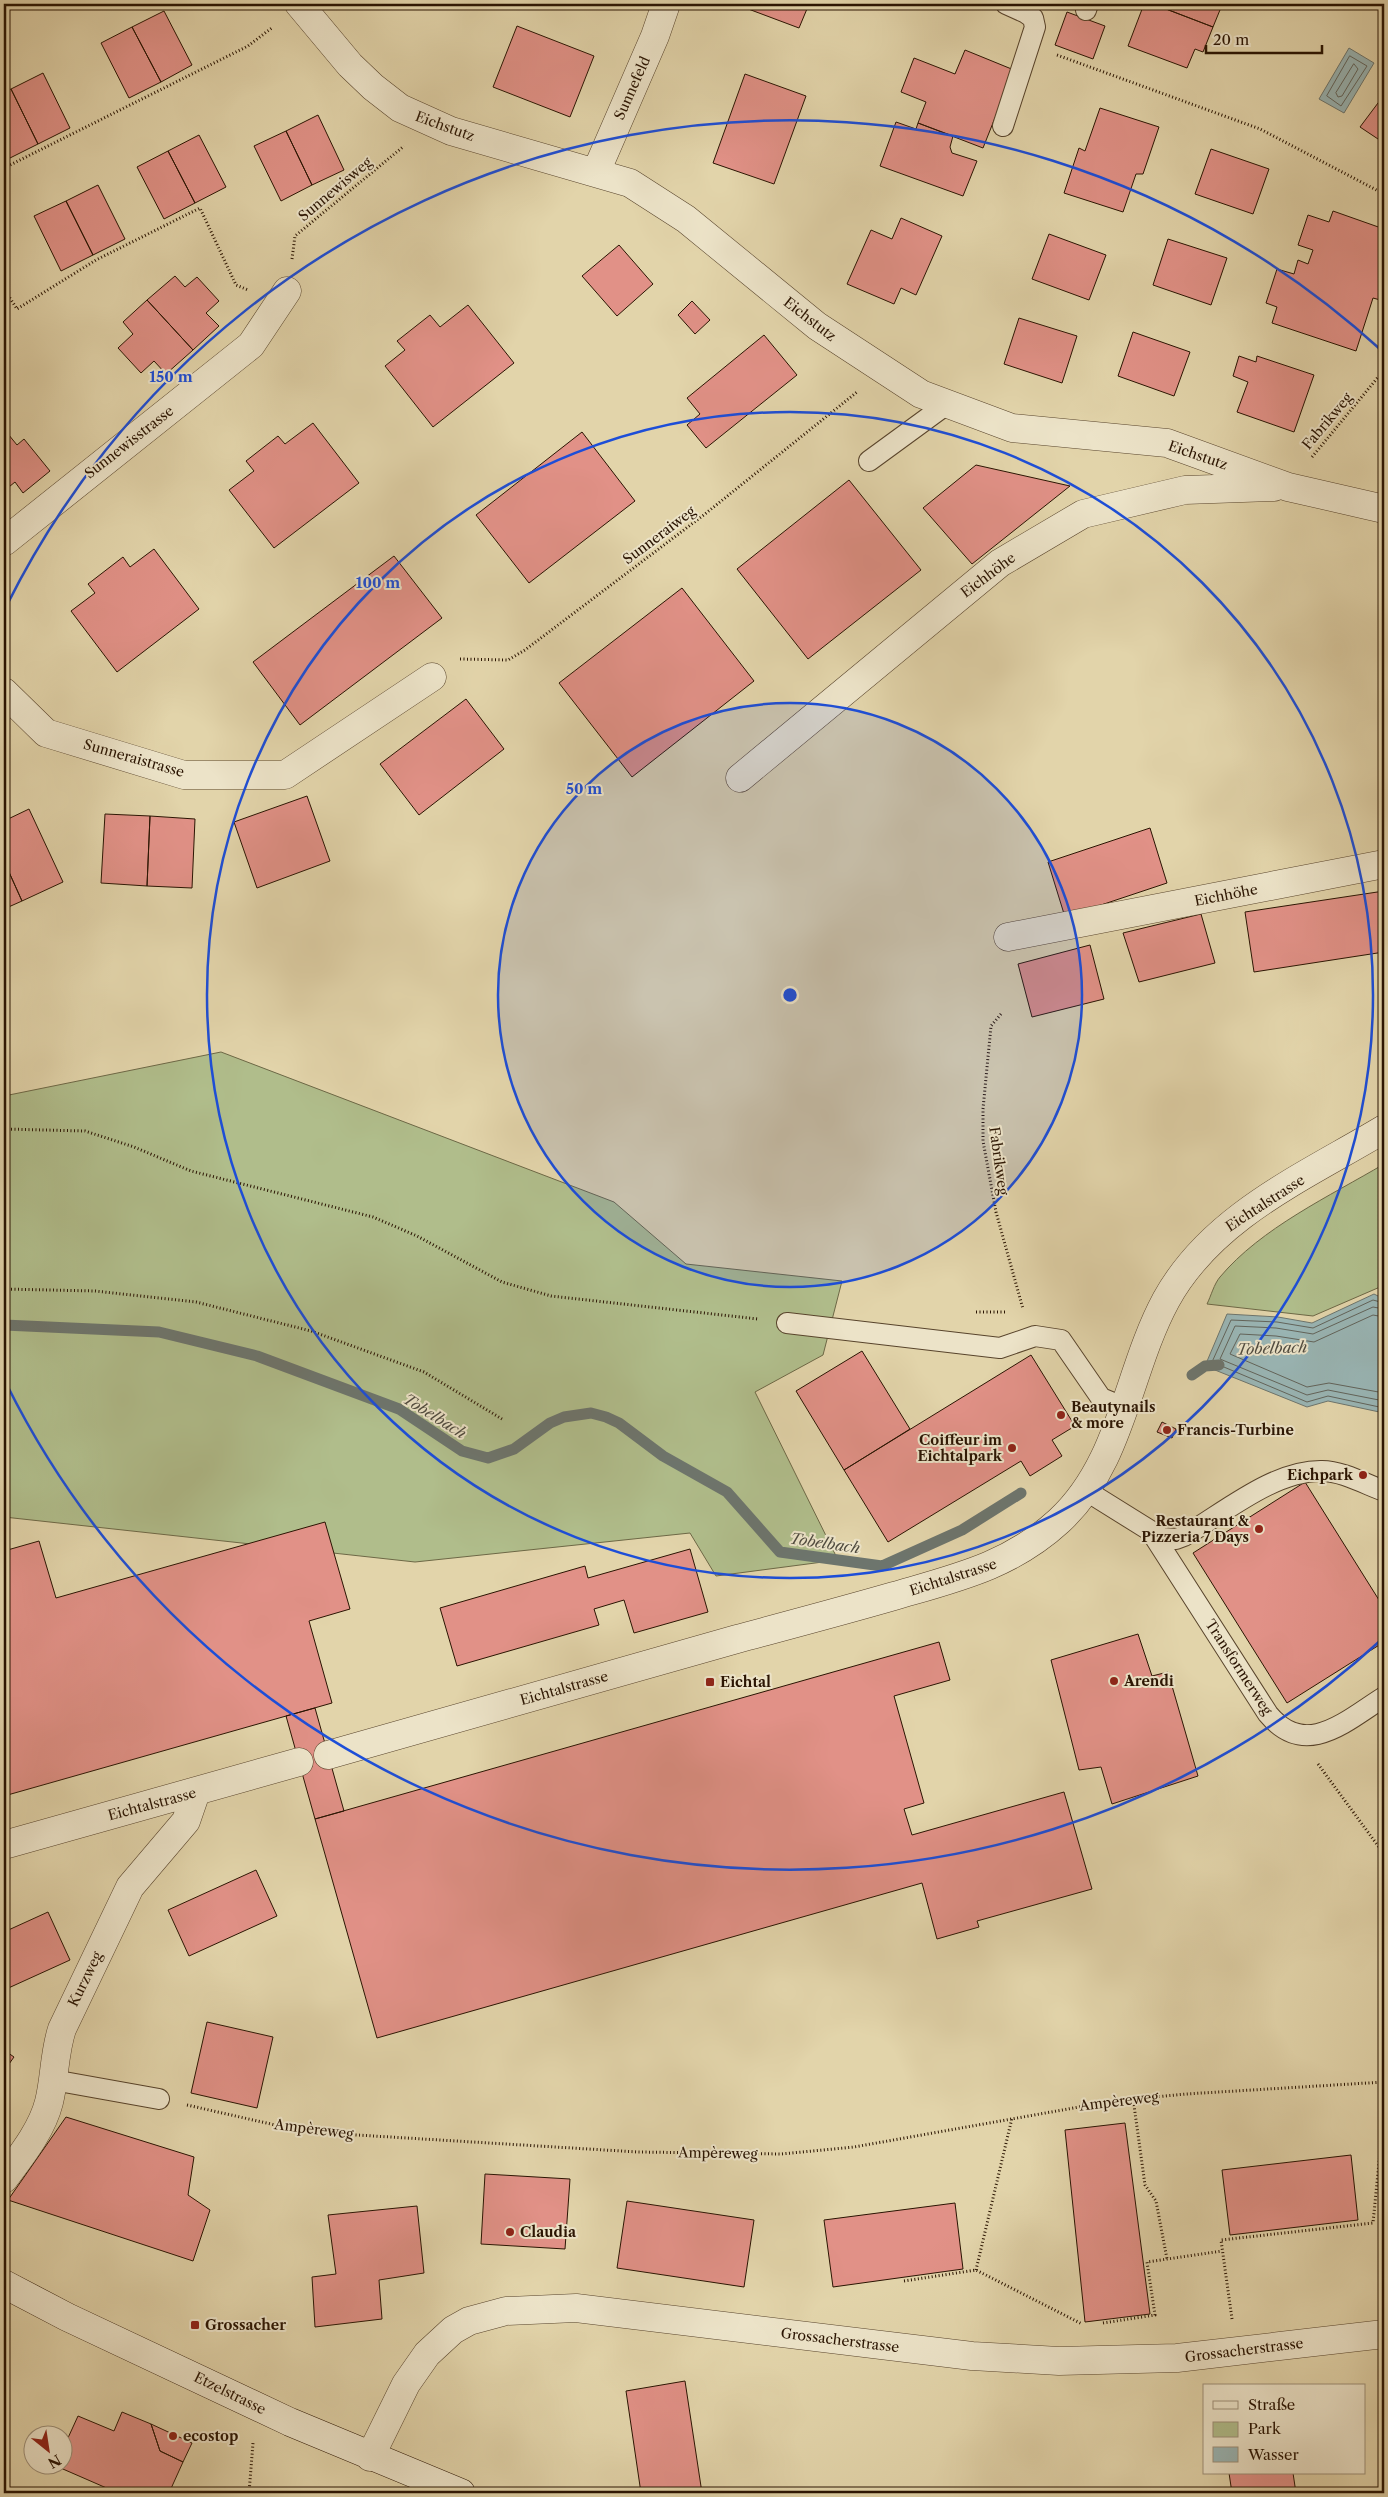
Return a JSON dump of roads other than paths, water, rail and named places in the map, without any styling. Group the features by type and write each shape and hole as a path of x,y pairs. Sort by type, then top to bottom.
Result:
{"street":[{"name":"Sunnefeld","path":"596,172 655,36 666,4"},
{"name":"Eichstutz","path":"300,5 373,88 400,108 431,123 630,183 686,219 817,326 883,371 921,394 1012,428 1167,443 1288,487 1384,509"},
{"name":"Sunnewisstrasse","path":"4,542 252,345 287,291"},
{"name":"Eichhöhe","path":"740,778 1000,563 1083,514 1185,490 1288,487"},
{"name":"Sunneraistrasse","path":"4,692 46,733 184,775 285,775 432,677"},
{"name":"Eichhöhe","path":"1008,937 1384,864"},
{"name":"Eichtalstrasse","path":"328,1755 983,1570 1030,1545 1061,1520 1085,1490 1112,1444 1143,1354 1166,1299 1184,1272 1214,1237 1251,1208 1384,1129"},
{"name":"Eichtalstrasse","path":"4,1844 299,1762"},
{"name":"Kurzweg","path":"4,2179 40,2125 49,2103 55,2053 62,2029 130,1887 186,1822 196,1792"},
{"name":"Etzelstrasse","path":"4,2284 66,2316 370,2457 460,2493"},
{"name":"Grossacherstrasse","path":"370,2457 406,2384 427,2354 452,2330 469,2321 506,2311 546,2308 585,2309 972,2356 1059,2361 1177,2358 1384,2334"}],"lane":[{"path":"1003,126 1035,27 1033,18 1006,4"},
{"path":"869,461 947,404"},
{"path":"787,1323 1000,1348 1035,1336 1061,1340 1101,1398 1125,1408"},
{"path":"1085,1490 1152,1533 1168,1540 1184,1536 1274,1482 1297,1474 1323,1471 1335,1473 1384,1491"},
{"name":"Transformerweg","path":"1152,1533 1268,1714 1279,1725 1303,1735 1323,1734 1384,1696"},
{"path":"53,2080 159,2099"}],"water":[{"path":"1349,48 1374,63 1344,113 1319,99"},
{"path":"1374,1294 1384,1299 1384,1413 1328,1401 1307,1407 1205,1366 1227,1314 1278,1317 1312,1323"}],"waterway":[{"name":"Tobelbach","path":"4,1325 159,1332 257,1356 399,1409 462,1451 488,1458 514,1449 550,1423 564,1417 591,1413 606,1417 619,1423 663,1456 727,1492 780,1552 882,1566 962,1530 1021,1493"},
{"name":"Tobelbach","path":"1192,1375 1205,1366 1219,1365"}],"place":[{"name":"Beautynails & more","path":"1061,1415"},
{"name":"Francis-Turbine","path":"1167,1430"},
{"name":"Coiffeur im Eichtalpark","path":"1012,1448"},
{"name":"Eichpark","path":"1363,1475"},
{"name":"Restaurant & Pizzeria 7 Days","path":"1259,1529"},
{"name":"Arendi","path":"1114,1681"},
{"name":"Eichtal","path":"710,1682"},
{"name":"Claudia","path":"510,2232"},
{"name":"Grossacher","path":"195,2325"},
{"name":"ecostop","path":"173,2436"}]}
